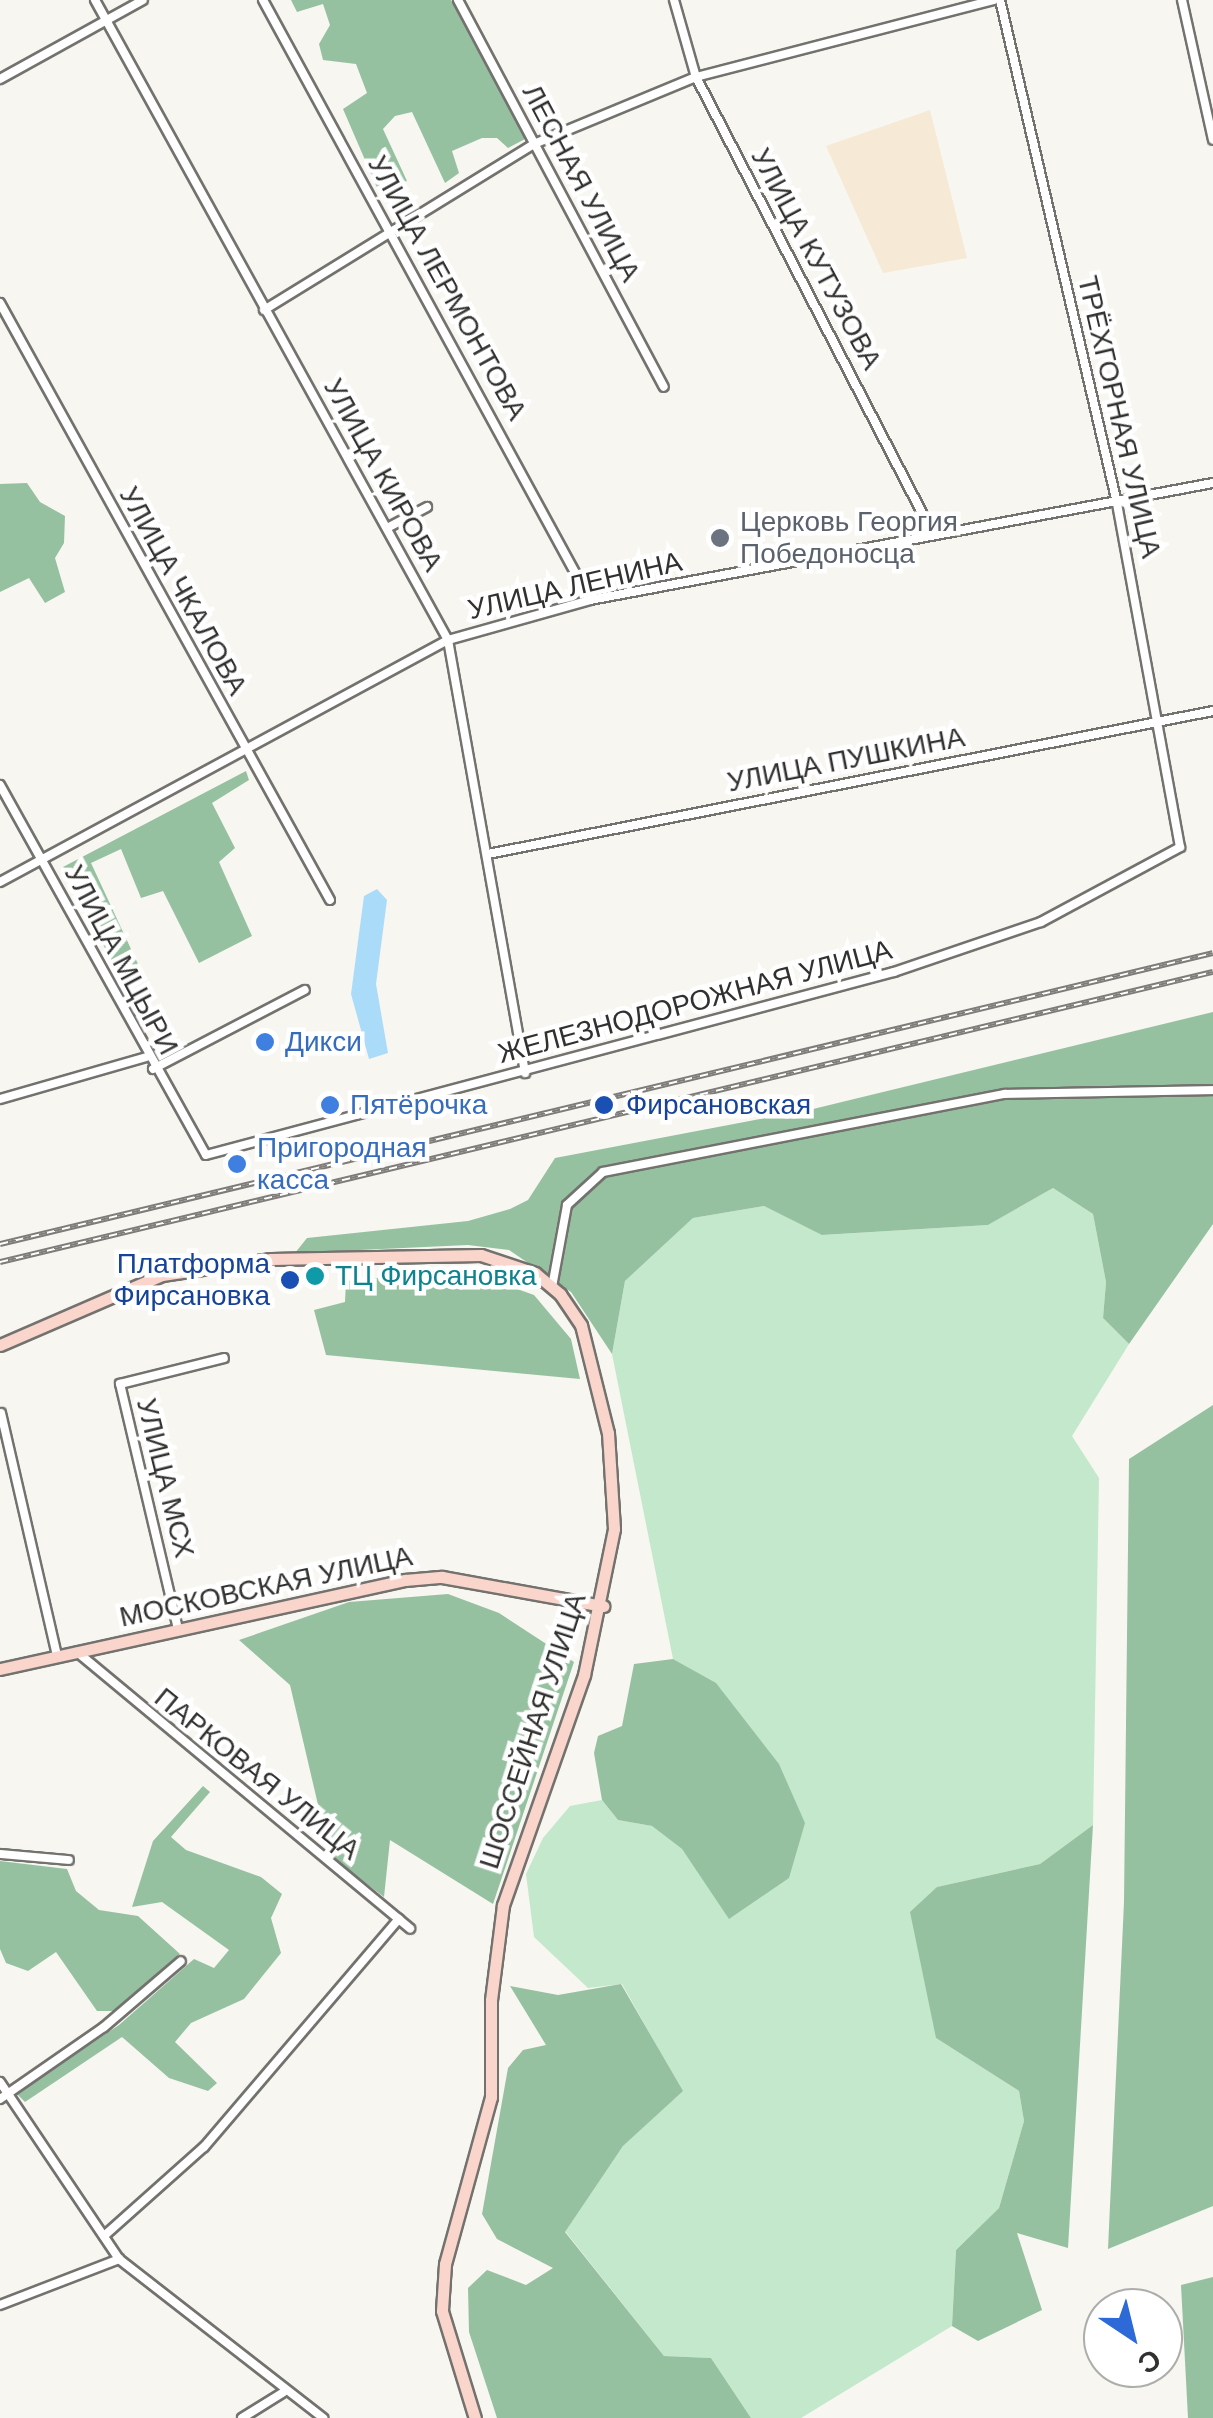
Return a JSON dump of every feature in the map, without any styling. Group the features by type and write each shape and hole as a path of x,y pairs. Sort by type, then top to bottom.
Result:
{"street":[{"name":"УЛИЦА КИРОВА","path":"95,0 448,640 526,1073"},
{"path":"0,79 144,0"},
{"name":"УЛИЦА ЛЕРМОНТОВА","path":"263,0 590,600"},
{"name":"ЛЕСНАЯ УЛИЦА","path":"458,0 664,387"},
{"name":"УЛИЦА КУТУЗОВА","path":"674,0 696,77 933,534"},
{"path":"264,310 390,239 534,144 696,77 997,0"},
{"name":"ТРЁХГОРНАЯ УЛИЦА","path":"997,0 1116,503 1160,722 1180,847"},
{"path":"1182,0 1213,140"},
{"name":"УЛИЦА ЧКАЛОВА","path":"0,303 330,900"},
{"name":"УЛИЦА ЛЕНИНА","path":"0,882 448,640 590,600 1213,483"},
{"path":"389,527 427,508"},
{"name":"УЛИЦА ПУШКИНА","path":"488,854 1213,711"},
{"name":"УЛИЦА МЦЫРИ","path":"0,785 146,1057 206,1155"},
{"name":"ЖЕЛЕЗНОДОРОЖНАЯ УЛИЦА","path":"206,1155 767,1009 1041,922 1180,847"},
{"path":"153,1069 305,990"},
{"path":"0,1099 146,1057"},
{"path":"552,1287 567,1205 603,1172 1005,1094 1213,1090"},
{"name":"ШОССЕЙНАЯ УЛИЦА","path":"0,1345 162,1274 271,1259 481,1255 535,1273 552,1287 581,1325 608,1434 614,1528 603,1606 502,1905 494,1953 491,2097 445,2264 442,2311 474,2418"},
{"name":"УЛИЦА МСХ","path":"178,1630 120,1384 224,1358"},
{"path":"1,1412 57,1656"},
{"name":"МОСКОВСКАЯ УЛИЦА","path":"0,1669 442,1577 603,1606"},
{"name":"ПАРКОВАЯ УЛИЦА","path":"77,1652 410,1928"},
{"path":"0,1854 69,1860"},
{"path":"104,2236 204,2146 398,1919"},
{"path":"4,2097 104,2027 181,1960"},
{"path":"0,2082 4,2097 119,2259 284,2392 323,2418"},
{"path":"0,2305 119,2259"},
{"path":"242,2418 284,2392"}],"shaded area":[{"path":"930,110 967,258 883,273 826,146"}],"green space":[{"path":"291,0 451,0 525,139 508,148 497,138 482,138 452,151 459,173 445,183 412,112 395,116 383,129 407,181 378,190 343,109 367,93 356,64 323,60 319,44 330,25 323,4 297,12"},
{"path":"27,483 40,502 65,516 64,543 55,558 65,592 45,603 29,578 0,592 0,484"},
{"path":"246,771 249,780 212,803 235,848 219,862 252,936 199,963 163,891 141,898 121,849 91,863 144,977 125,987 63,867"},
{"path":"1213,1012 1213,1224 1129,1344 1103,1318 1106,1282 1093,1214 1053,1188 988,1225 822,1235 764,1206 693,1218 625,1281 612,1354 571,1292 509,1250 468,1245 295,1253 307,1238 468,1221 510,1209 528,1200 555,1158 813,1109"},
{"path":"1053,1188 1093,1214 1106,1282 1103,1318 1129,1344 1072,1436 1099,1478 1093,1825 1040,1864 937,1887 936,2038 1019,2091 1024,2121 999,2208 956,2250 952,2326 801,2418 751,2418 711,2358 664,2356 565,2231 623,2146 682,2091 622,1984 588,1988 534,1937 526,1874 543,1838 570,1806 602,1800 618,1820 652,1826 682,1849 730,1918 716,1684 673,1659 612,1354 625,1281 693,1218 764,1206 823,1235 988,1225"},
{"path":"437,1272 489,1279 534,1295 571,1339 580,1379 326,1355 314,1310 345,1302 346,1281"},
{"path":"1213,1405 1213,2206 1108,2249 1124,1902 1129,1459"},
{"path":"448,1594 499,1613 574,1662 493,1904 390,1840 384,1897 330,1856 290,1685 239,1640 349,1602"},
{"path":"673,1659 716,1683 779,1764 805,1823 789,1878 729,1919 682,1849 652,1826 618,1820 602,1800 594,1753 598,1736 622,1726 634,1664"},
{"path":"203,1786 210,1792 171,1837 186,1850 261,1877 282,1894 271,1918 281,1953 244,1999 191,2023 175,2042 217,2083 208,2091 169,2078 122,2037 25,2102 17,2094 119,2025 194,1959 214,1968 229,1950 162,1902 132,1907 153,1841"},
{"path":"1093,1825 1068,2248 1017,2233 1042,2310 978,2341 952,2326 956,2250 999,2208 1024,2121 1019,2091 936,2038 910,1912 937,1887 1040,1864"},
{"path":"0,1861 67,1869 76,1891 99,1910 138,1916 180,1954 116,2011 97,2011 56,1952 28,1971 6,1963 0,1949"},
{"path":"621,1984 683,2091 623,2146 565,2232 664,2356 711,2358 751,2418 497,2418 469,2332 468,2288 487,2270 526,2285 553,2268 497,2239 482,2214 508,2068 523,2050 546,2045 510,1986 558,1995"},
{"path":"1213,2277 1213,2418 1188,2418 1181,2285"}],"water":[{"path":"377,889 387,900 376,984 388,1053 369,1059 351,994 364,896"}],"railway":[{"path":"0,1244 1213,953"},
{"path":"0,1262 1213,972"}],"place":[{"name":"Церковь Георгия Победоносца","path":"720,538"},
{"name":"Дикси","path":"265,1042"},
{"name":"Пятёрочка","path":"330,1105"},
{"name":"Фирсановская","path":"604,1105"},
{"name":"Пригородная касса","path":"237,1164"},
{"name":"ТЦ Фирсановка","path":"315,1276"},
{"name":"Платформа Фирсановка","path":"290,1280"}]}
